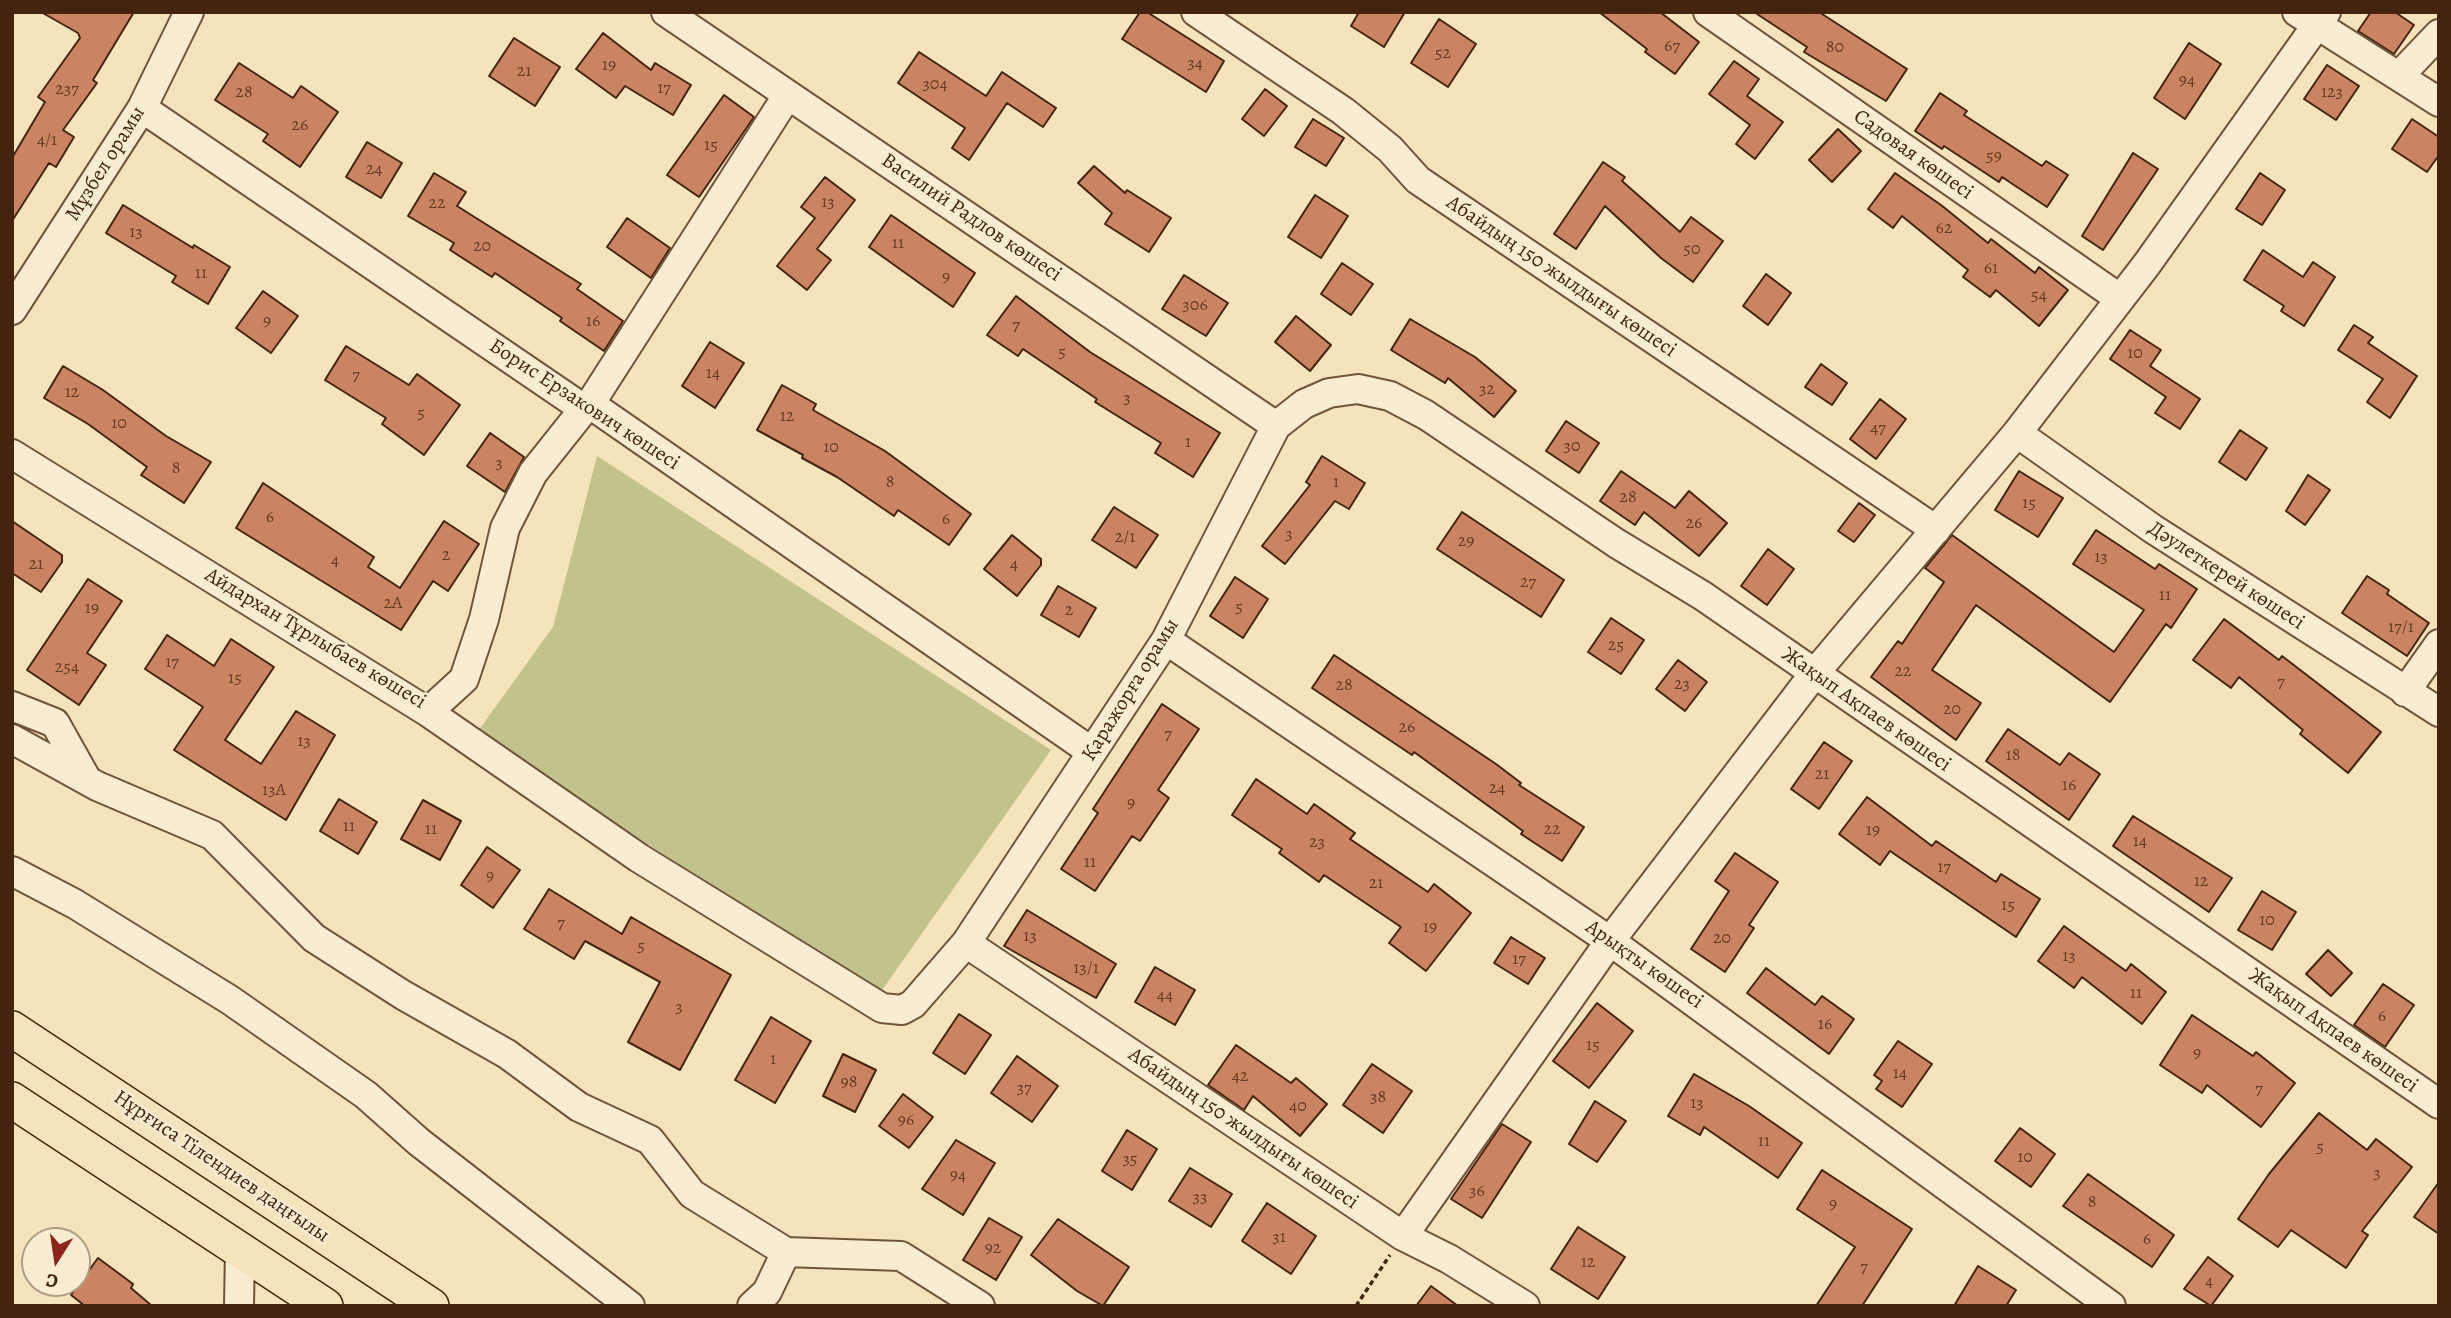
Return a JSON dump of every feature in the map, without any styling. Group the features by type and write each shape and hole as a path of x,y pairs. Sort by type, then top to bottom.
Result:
{"main road":[{"name":"Нұрғиса Тілендиев даңғылы","path":"12,1028 431,1306"},
{"path":"12,1100 325,1306"}],"street":[{"name":"Мұзбел орамы","path":"12,310 142,108 189,12"},
{"name":"Василий Радлов көшесі","path":"666,12 1276,426"},
{"name":"Абайдың 150 жылдығы көшесі","path":"1196,12 1343,111 1390,149 1418,180 1936,530"},
{"name":"Садовая көшесі","path":"1708,12 2119,298"},
{"path":"1403,1236 1611,941 1814,674 2017,433 2147,264 2313,16 2439,102"},
{"path":"2399,76 2439,34"},
{"name":"Айдархан Тұрлыбаев көшесі","path":"12,454 428,712 464,679 484,619 505,528 533,473 587,406 787,96"},
{"name":"Борис Ерзакович көшесі","path":"142,108 587,406 1092,752"},
{"name":"Жақып Ақпаев көшесі","path":"1276,426 1304,404 1329,393 1358,389 1390,396 1426,415 1616,543 1703,596 2439,1104"},
{"name":"Қаражорға орамы","path":"428,712 639,858 882,1008 902,1010 913,1004 967,943 1166,640 1276,426"},
{"name":"Дәулеткерей көшесі","path":"2017,433 2153,529 2439,712"},
{"name":"Арықты көшесі","path":"1166,640 1611,941 2111,1306"},
{"path":"2405,692 2439,644"},
{"path":"12,706 55,723 87,780"},
{"path":"12,739 87,780 212,835 314,938 403,995 507,1054 579,1107 650,1140 692,1194 786,1252 901,1255 980,1306"},
{"path":"12,871 75,904 230,1000 355,1087 419,1142 630,1306"},
{"name":"Абайдың 150 жылдығы көшесі","path":"967,943 1403,1236 1450,1259 1525,1306"},
{"path":"239,1306 240,1250"},
{"path":"752,1306 767,1292 786,1252"}],"path":[{"path":"1356,1306 1403,1236"}],"green space":[{"path":"597,456 1051,750 880,993 476,734 553,627"}],"building":[{"path":"41,12 134,12 93,80 97,83 63,130 74,137 56,167 49,163 12,221 12,158 45,102 38,97 80,38 78,33"},
{"path":"1140,12 1147,12 1224,61 1206,92 1122,39"},
{"path":"1359,12 1405,12 1384,47 1351,26"},
{"path":"1599,12 1660,12 1699,42 1675,74"},
{"path":"1754,12 1819,12 1907,69 1886,101 1804,52 1807,47"},
{"path":"2371,12 2395,12 2414,25 2394,54 2358,31"},
{"path":"1439,19 1476,44 1448,87 1411,63"},
{"path":"603,33 651,70 655,63 691,85 673,115 625,86 616,98 576,69"},
{"path":"514,38 560,67 535,106 489,76"},
{"path":"2189,43 2221,64 2185,119 2154,98"},
{"path":"919,52 986,96 1002,72 1056,108 1043,127 1007,103 969,160 952,148 965,128 898,83"},
{"path":"1734,61 1759,79 1747,96 1783,122 1755,159 1736,144 1750,125 1709,94"},
{"path":"239,63 293,98 301,86 338,112 300,167 263,141 268,134 215,100"},
{"path":"2327,65 2359,86 2336,120 2304,99"},
{"path":"1265,89 1287,106 1264,136 1242,119"},
{"path":"1940,93 1967,111 1964,115 2042,166 2046,161 2068,175 2047,207 2002,177 1999,182 1944,146 1942,149 1915,131"},
{"path":"724,95 754,117 699,197 667,175"},
{"path":"1313,119 1344,138 1326,166 1295,147"},
{"path":"2412,119 2439,137 2439,155 2427,172 2392,149"},
{"path":"1838,129 1861,151 1832,182 1809,160"},
{"path":"367,142 402,163 381,198 346,177"},
{"path":"2133,153 2158,169 2103,250 2082,236"},
{"path":"1603,162 1625,177 1622,181 1680,232 1691,217 1723,241 1693,282 1661,258 1605,206 1576,249 1554,234"},
{"path":"1094,166 1125,193 1127,190 1171,218 1149,252 1105,224 1112,213 1078,183"},
{"path":"434,173 466,192 457,206 581,284 577,289 623,321 604,351 560,321 562,318 495,273 492,277 450,250 454,243 408,216"},
{"path":"1895,173 1988,243 1991,239 2035,273 2039,267 2068,290 2039,326 1996,290 1990,297 1963,277 1968,270 1902,216 1893,228 1868,209"},
{"path":"2260,173 2285,190 2262,225 2236,209"},
{"path":"825,177 855,200 817,249 831,260 807,290 777,266 815,218 801,207"},
{"path":"1315,195 1348,216 1321,258 1288,237"},
{"path":"123,205 193,248 194,245 230,267 208,304 172,282 176,276 106,233"},
{"path":"891,215 975,273 953,307 869,247"},
{"path":"627,218 670,248 651,278 607,247"},
{"path":"2263,250 2303,277 2313,262 2335,277 2304,326 2281,311 2284,306 2244,280"},
{"path":"1342,263 1373,284 1351,315 1321,294"},
{"path":"1766,274 1791,293 1768,325 1743,306"},
{"path":"1184,275 1228,303 1206,336 1162,309"},
{"path":"263,291 298,316 271,353 236,328"},
{"path":"1016,296 1090,352 1220,433 1193,477 1155,453 1161,443 1095,402 1097,399 1023,349 1018,356 987,335"},
{"path":"1296,316 1331,345 1310,371 1275,342"},
{"path":"1410,319 1475,357 1516,391 1494,417 1448,378 1445,383 1391,350"},
{"path":"2354,325 2373,337 2368,343 2417,376 2390,418 2367,402 2383,379 2338,350"},
{"path":"2130,330 2161,350 2150,366 2200,399 2180,429 2155,413 2166,397 2110,359"},
{"path":"710,342 744,363 715,408 682,386"},
{"path":"346,346 409,385 417,374 460,405 424,455 382,424 386,418 325,380"},
{"path":"1821,364 1847,383 1832,405 1805,387"},
{"path":"63,366 103,390 166,436 211,462 184,503 141,475 147,467 88,424 44,398"},
{"path":"782,385 816,404 813,410 885,451 971,514 949,545 898,510 894,516 837,477 802,458 803,455 757,430"},
{"path":"1880,399 1906,419 1876,459 1850,439"},
{"path":"1566,421 1599,443 1579,473 1546,451"},
{"path":"2240,430 2267,448 2246,480 2219,462"},
{"path":"490,433 524,457 505,492 467,466"},
{"path":"1322,456 1365,483 1349,509 1335,501 1285,564 1262,546 1310,485 1306,482"},
{"path":"1621,471 1675,508 1689,491 1727,523 1699,556 1644,512 1635,525 1600,501"},
{"path":"2019,471 2063,498 2038,537 1995,510"},
{"path":"2308,475 2330,490 2305,525 2286,511"},
{"path":"263,483 374,557 368,567 400,588 444,521 479,544 448,591 433,581 401,630 236,528"},
{"path":"1859,503 1875,515 1854,542 1838,531"},
{"path":"1114,507 1158,535 1136,568 1092,540"},
{"path":"1462,512 1564,580 1541,617 1437,549"},
{"path":"12,521 62,555 62,562 41,592 12,573"},
{"path":"2096,530 2155,569 2159,564 2197,589 2171,628 2166,624 2110,702 1976,605 1932,670 1981,703 1956,740 1871,677 1898,641 1902,644 1944,582 1925,568 1952,535 2114,652 2144,610 2073,564"},
{"path":"1012,535 1041,559 1041,565 1017,596 984,569"},
{"path":"1768,549 1794,569 1767,605 1741,586"},
{"path":"2367,576 2389,590 2387,594 2429,623 2407,656 2342,613"},
{"path":"1235,577 1268,599 1243,638 1210,616"},
{"path":"88,579 122,601 87,653 106,665 79,705 27,670"},
{"path":"1058,586 1096,608 1079,637 1041,615"},
{"path":"1611,618 1644,640 1621,674 1588,652"},
{"path":"2224,619 2279,660 2282,656 2381,732 2348,773 2300,734 2303,730 2239,677 2231,688 2193,660"},
{"path":"167,635 214,666 231,639 274,667 225,740 261,764 296,711 335,735 286,820 174,750 203,707 145,669"},
{"path":"1334,655 1496,764 1521,783 1519,785 1584,827 1562,861 1521,834 1523,831 1414,752 1412,755 1312,688"},
{"path":"1678,660 1707,682 1685,711 1656,689"},
{"path":"1162,704 1199,729 1158,790 1169,798 1140,841 1132,836 1095,891 1061,869 1098,813 1093,809"},
{"path":"2008,729 2060,765 2069,753 2100,774 2069,820 1986,761"},
{"path":"1824,742 1852,761 1819,809 1791,789"},
{"path":"1256,779 1307,814 1314,804 1355,833 1350,839 1428,892 1434,884 1471,913 1426,971 1389,943 1401,927 1324,875 1319,882 1279,853 1282,849 1232,815"},
{"path":"1867,797 1932,846 1936,841 1996,882 2001,874 2040,899 2016,937 1890,851 1880,865 1839,834"},
{"path":"339,799 377,822 358,854 320,831"},
{"path":"423,800 461,821 440,860 401,839"},
{"path":"2133,816 2232,878 2209,912 2113,846"},
{"path":"487,847 520,870 493,908 461,885"},
{"path":"1735,853 1778,882 1749,925 1754,928 1725,972 1691,949 1729,891 1715,881"},
{"path":"549,889 622,934 631,917 731,975 680,1070 628,1042 660,982 585,941 574,959 524,929"},
{"path":"2262,891 2296,912 2272,950 2238,930"},
{"path":"1027,910 1116,964 1096,998 1004,946"},
{"path":"2064,926 2126,971 2131,964 2166,992 2142,1024 2082,977 2074,988 2038,961"},
{"path":"1511,937 1545,958 1528,984 1494,963"},
{"path":"2328,950 2352,973 2331,996 2306,974"},
{"path":"1155,967 1195,990 1175,1025 1135,1002"},
{"path":"1766,968 1815,1005 1822,996 1854,1019 1829,1054 1747,993"},
{"path":"2383,984 2414,1005 2385,1047 2354,1025"},
{"path":"1597,1003 1633,1031 1589,1088 1553,1061"},
{"path":"959,1014 991,1035 965,1074 933,1053"},
{"path":"2192,1015 2253,1056 2256,1052 2295,1083 2261,1127 2207,1085 2202,1093 2160,1065"},
{"path":"771,1017 811,1041 775,1103 735,1080"},
{"path":"1898,1041 1932,1064 1902,1107 1876,1089 1882,1081 1874,1075"},
{"path":"1236,1045 1291,1083 1296,1078 1327,1104 1300,1136 1253,1096 1244,1110 1208,1085"},
{"path":"843,1054 876,1070 855,1112 823,1096"},
{"path":"1017,1056 1058,1086 1032,1122 991,1093"},
{"path":"1372,1064 1412,1091 1383,1133 1343,1105"},
{"path":"1694,1074 1749,1106 1802,1143 1778,1178 1704,1127 1700,1135 1668,1116"},
{"path":"903,1094 933,1117 909,1148 879,1126"},
{"path":"1595,1101 1626,1121 1597,1162 1569,1144"},
{"path":"2319,1113 2367,1150 2376,1139 2412,1167 2362,1231 2368,1235 2346,1268 2291,1230 2278,1247 2238,1219 2269,1174"},
{"path":"1502,1124 1531,1142 1482,1218 1451,1199"},
{"path":"2020,1128 2055,1154 2031,1187 1995,1161"},
{"path":"1127,1130 1157,1149 1132,1190 1102,1171"},
{"path":"956,1140 995,1163 963,1215 922,1189"},
{"path":"1190,1168 1232,1194 1211,1227 1169,1201"},
{"path":"1822,1170 1912,1229 1862,1306 1816,1306 1855,1247 1797,1209"},
{"path":"2088,1174 2174,1235 2152,1267 2063,1206"},
{"path":"2439,1182 2439,1234 2414,1217"},
{"path":"1267,1203 1316,1236 1291,1274 1242,1241"},
{"path":"989,1218 1022,1237 996,1280 963,1260"},
{"path":"1058,1219 1129,1267 1103,1306 1077,1291 1031,1255"},
{"path":"1578,1227 1625,1257 1598,1299 1551,1269"},
{"path":"2208,1257 2233,1276 2211,1306 2184,1289"},
{"path":"98,1258 133,1284 131,1288 152,1306 85,1306 74,1297 91,1297 91,1268"},
{"path":"1978,1266 2016,1290 2006,1306 1954,1306"},
{"path":"1431,1286 1458,1306 1416,1306"}]}
